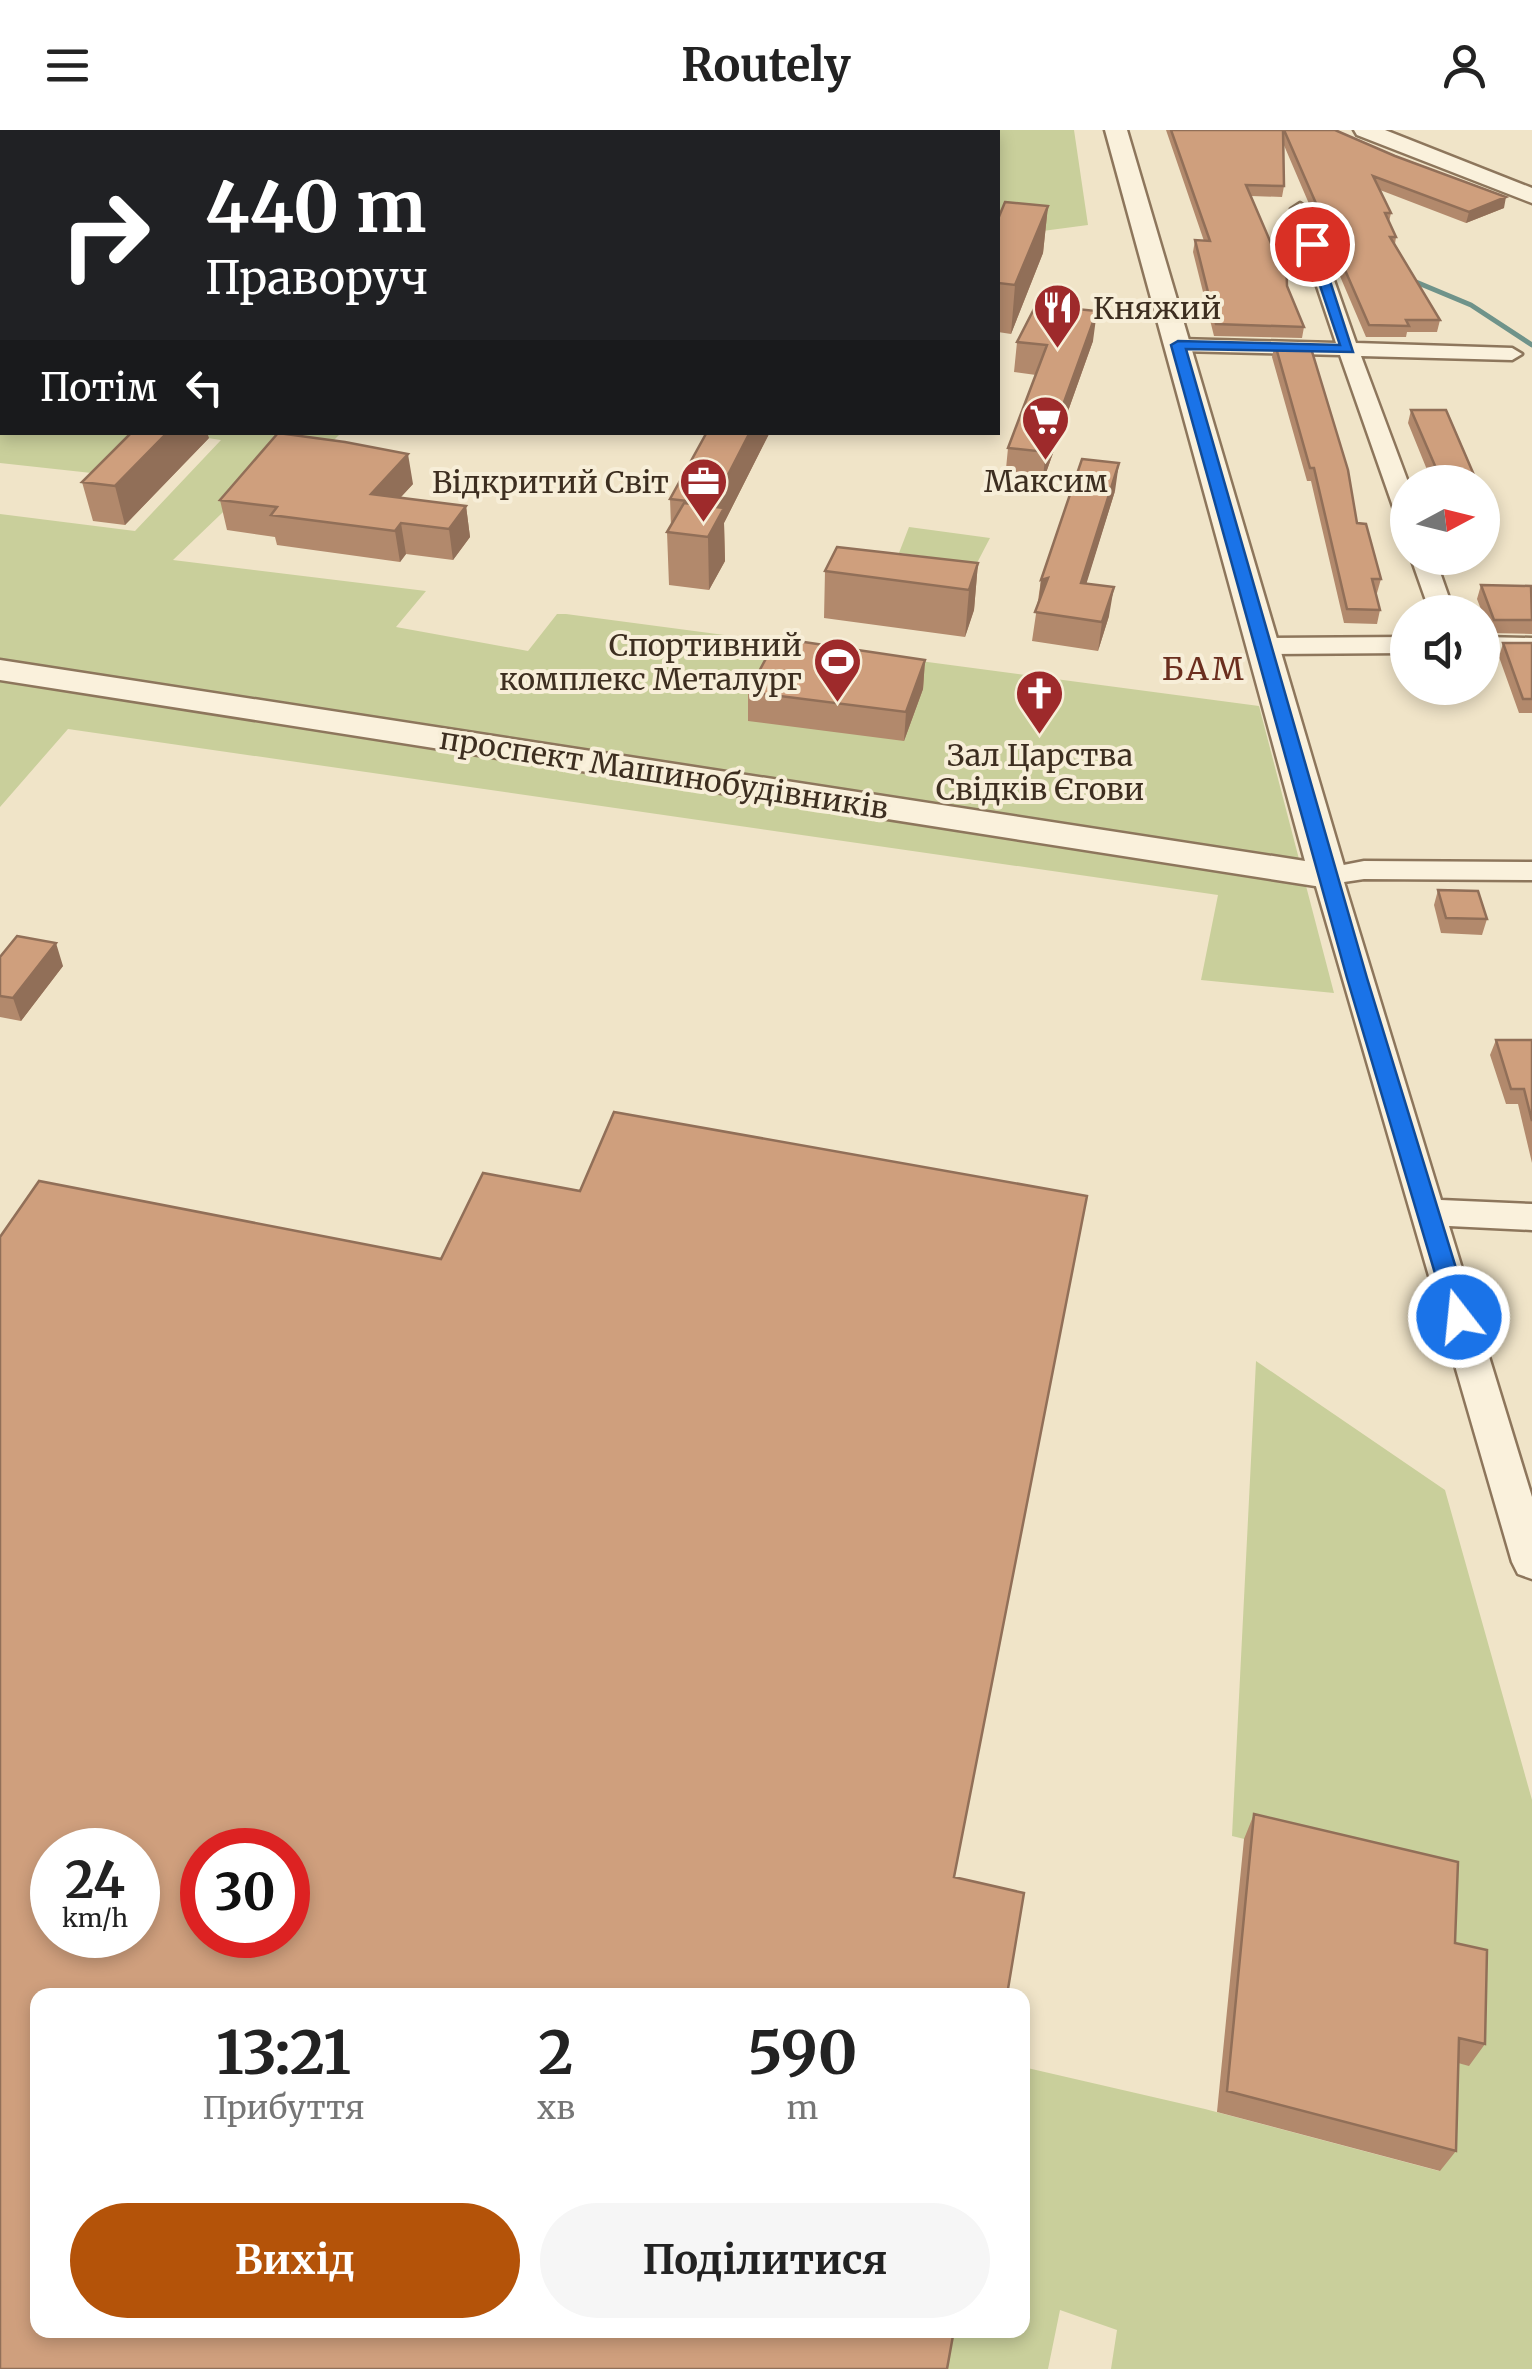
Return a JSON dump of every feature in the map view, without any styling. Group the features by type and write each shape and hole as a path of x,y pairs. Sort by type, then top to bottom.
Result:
{"street":[{"path":"1116,130 1328,876 1532,1562"},
{"path":"1366,130 1532,196"},
{"path":"1300,210 1390,465"},
{"path":"1178,345 1512,354"},
{"path":"1263,646 1390,645"},
{"path":"1500,645 1532,646"},
{"name":"проспект Машинобудівників","path":"0,670 1328,876"},
{"path":"1328,876 1364,870 1532,871"},
{"path":"1428,1212 1532,1217"}],"green space":[{"path":"1000,130 1074,130 1088,225 1000,237"},
{"path":"0,435 162,435 119,476 0,463"},
{"path":"187,435 339,435 324,450 292,446 173,560 426,591 396,627 528,651 557,614 566,614 1259,706 1334,993 1201,980 1218,895 68,729 0,807 0,514 135,531 221,440"},
{"path":"909,527 990,538 977,563 899,553"},
{"path":"1256,1361 1445,1490 1532,1800 1532,2369 1111,2369 1117,2330 1060,2310 1048,2369 946,2369 951,2338 1030,2338 1030,2069 1205,2109 1439,2171 1443,2060 1469,2065 1440,1966 1443,1887 1232,1836"}],"building":[{"path":"1171,130 1283,130 1284,186 1246,185 1276,255 1286,256 1287,286 1304,327 1216,324 1195,240 1210,241"},
{"path":"1284,130 1335,130 1506,197 1469,212 1373,176 1391,213 1385,213 1396,237 1390,237 1440,320 1406,320 1409,326 1369,325"},
{"path":"1005,202 1048,206 1015,285 1000,283 1000,214"},
{"path":"1036,305 1097,311 1046,452 1008,448 1047,345 1017,342"},
{"path":"1275,344 1310,345 1348,470 1357,523 1366,524 1381,579 1372,579 1380,610 1347,609 1314,468 1310,468"},
{"path":"1411,410 1446,410 1470,465 1435,465"},
{"path":"129,435 165,435 115,486 82,482"},
{"path":"276,435 293,435 408,454 371,494 466,506 449,529 401,523 395,531 271,515 277,507 220,500"},
{"path":"705,435 748,435 713,504 670,499"},
{"path":"1082,459 1119,463 1081,583 1114,587 1102,622 1035,612 1048,578 1041,580"},
{"path":"684,503 724,508 708,537 667,532"},
{"path":"837,547 978,563 969,590 825,571"},
{"path":"1481,585 1531,586 1532,620 1500,620 1500,595 1485,595"},
{"path":"777,638 925,660 906,712 748,692"},
{"path":"1503,643 1532,643 1532,699 1523,699"},
{"path":"1438,890 1478,891 1487,919 1446,918"},
{"path":"17,936 56,943 13,998 0,996 0,957"},
{"path":"1496,1040 1532,1040 1532,1121 1524,1089 1511,1089"},
{"path":"614,1112 1087,1196 954,1877 1024,1893 1008,1988 30,1988 30,2338 953,2338 947,2369 0,2369 0,1237 39,1181 441,1259 483,1173 580,1191"},
{"path":"1254,1814 1458,1862 1455,1943 1487,1950 1485,2044 1459,2038 1456,2151 1227,2091"}],"waterway":[{"path":"1404,277 1471,305 1532,345"}],"place":[{"name":"Княжий","path":"1058,350"},
{"name":"Максим","path":"1046,462"},
{"name":"Відкритий Світ","path":"704,524"},
{"name":"Спортивний комплекс Металург","path":"837,704"},
{"name":"Зал Царства Свідків Єгови","path":"1040,736"}],"district":[{"name":"БАМ","path":"1204,669"}],"route":[{"path":"1312,244 1348,349 1178,345 1357,978 1459,1317"}]}
